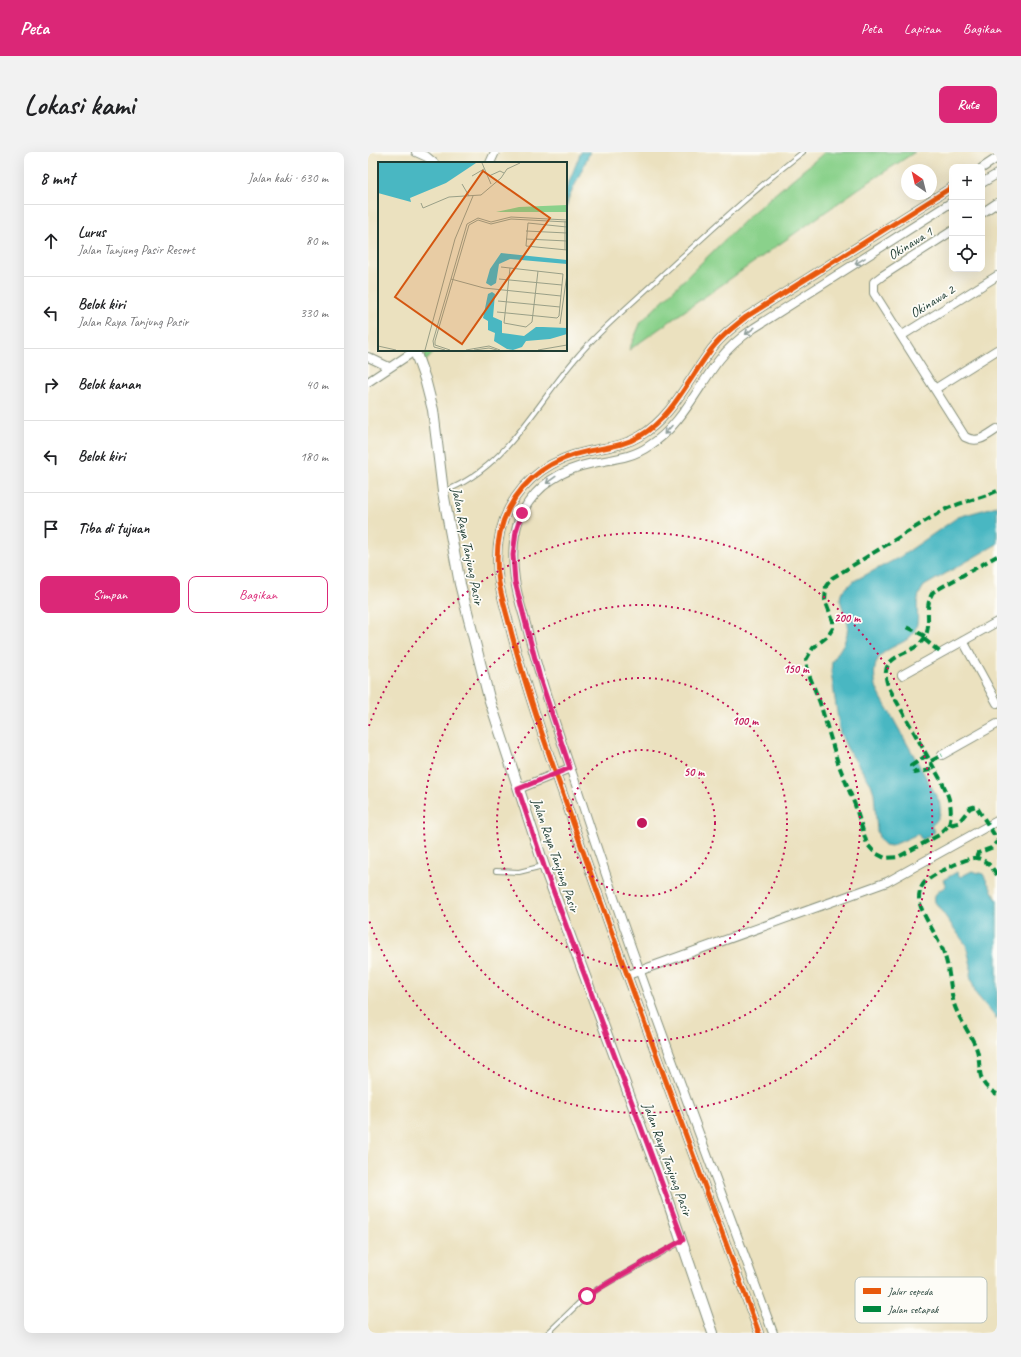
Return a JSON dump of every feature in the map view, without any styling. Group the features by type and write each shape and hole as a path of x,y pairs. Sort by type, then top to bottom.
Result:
{"street":[{"path":"416,152 428,154"},
{"path":"490,162 495,152"},
{"path":"985,166 997,158"},
{"path":"985,181 997,174"},
{"path":"759,1333 628,975 556,774 525,682 499,584 496,556 500,529 510,506 523,487 542,469 562,457 621,445 642,436 656,424 724,334 746,317 949,189"},
{"path":"985,210 997,203"},
{"path":"773,1333 608,882 540,678 515,582 513,555 516,531 522,513 533,496 550,480 568,470 625,458 649,447 666,433 683,413 720,359 733,344 754,328 949,204"},
{"name":"Okinawa 1","path":"902,336 874,293 874,282 949,234"},
{"name":"Okinawa 2","path":"902,336 997,276"},
{"path":"902,336 965,437 972,441 979,440 997,429"},
{"path":"935,389 997,350"},
{"path":"368,382 413,351"},
{"name":"Jalan Raya Tanjung Pasir","path":"415,351 433,410 443,492 460,584 480,666 518,789 544,866 683,1240 713,1333"},
{"path":"368,356 389,367"},
{"path":"902,675 997,622"},
{"path":"963,641 997,703"},
{"path":"942,755 997,724"},
{"path":"518,789 570,768"},
{"path":"628,975 887,882 997,821"}],"lane":[{"path":"443,492 462,485 484,468 517,437 577,357 609,324 781,169 804,152"},
{"path":"496,870 519,872 544,866"},
{"path":"548,1333 579,1303 599,1288 683,1240"}],"green space":[{"path":"825,152 915,152 858,189 629,350 641,322 751,214"},
{"path":"427,351 435,351 425,362 425,379 420,367"}],"water":[{"path":"581,152 590,152 567,204 567,187"},
{"path":"997,506 997,544 924,586 918,598 918,619 912,635 908,639 882,654 875,666 874,674 877,689 939,801 940,809 940,815 931,826 935,832 922,840 918,834 891,846 885,845 880,840 877,831 874,793 871,784 847,748 840,733 831,672 832,662 844,643 847,634 848,624 840,600 841,593 852,582 900,557 958,517"},
{"path":"972,871 983,874 997,900 997,1019 976,994 970,976 971,965 966,945 935,902 936,894 946,886 943,880 957,872 960,877"}],"marked path":[{"path":"997,491 942,511 832,578 826,586 825,600 833,621 833,628 828,636 813,648 806,660 808,672 820,703 838,763 855,805 867,844 875,853 885,858 898,857 939,835 949,825 958,823 970,808 976,806 997,839"},
{"path":"949,825 951,809 947,794 943,784 888,686 886,675 887,667 896,657 917,646 923,640 928,629 928,605 933,592 997,556"},
{"path":"907,627 925,636"},
{"path":"924,639 941,653"},
{"path":"927,755 911,766 915,773 935,769"},
{"path":"931,761 942,755"},
{"path":"976,858 978,853 991,848 997,842"},
{"path":"997,875 984,860 972,858 958,863 929,879 922,885 919,894 921,908 943,950 949,973 952,996 958,1015 978,1052 981,1078 984,1084 997,1094"}],"cycle path":[{"path":"759,1333 621,959 534,710 500,589 497,564 498,544 502,526 509,508 524,487 543,470 576,454 628,442 651,429 678,399 716,343 741,321 949,189"}],"route":[{"path":"522,513 516,531 513,555 515,582 540,678 570,768 518,789 544,866 683,1240 587,1296"}]}
